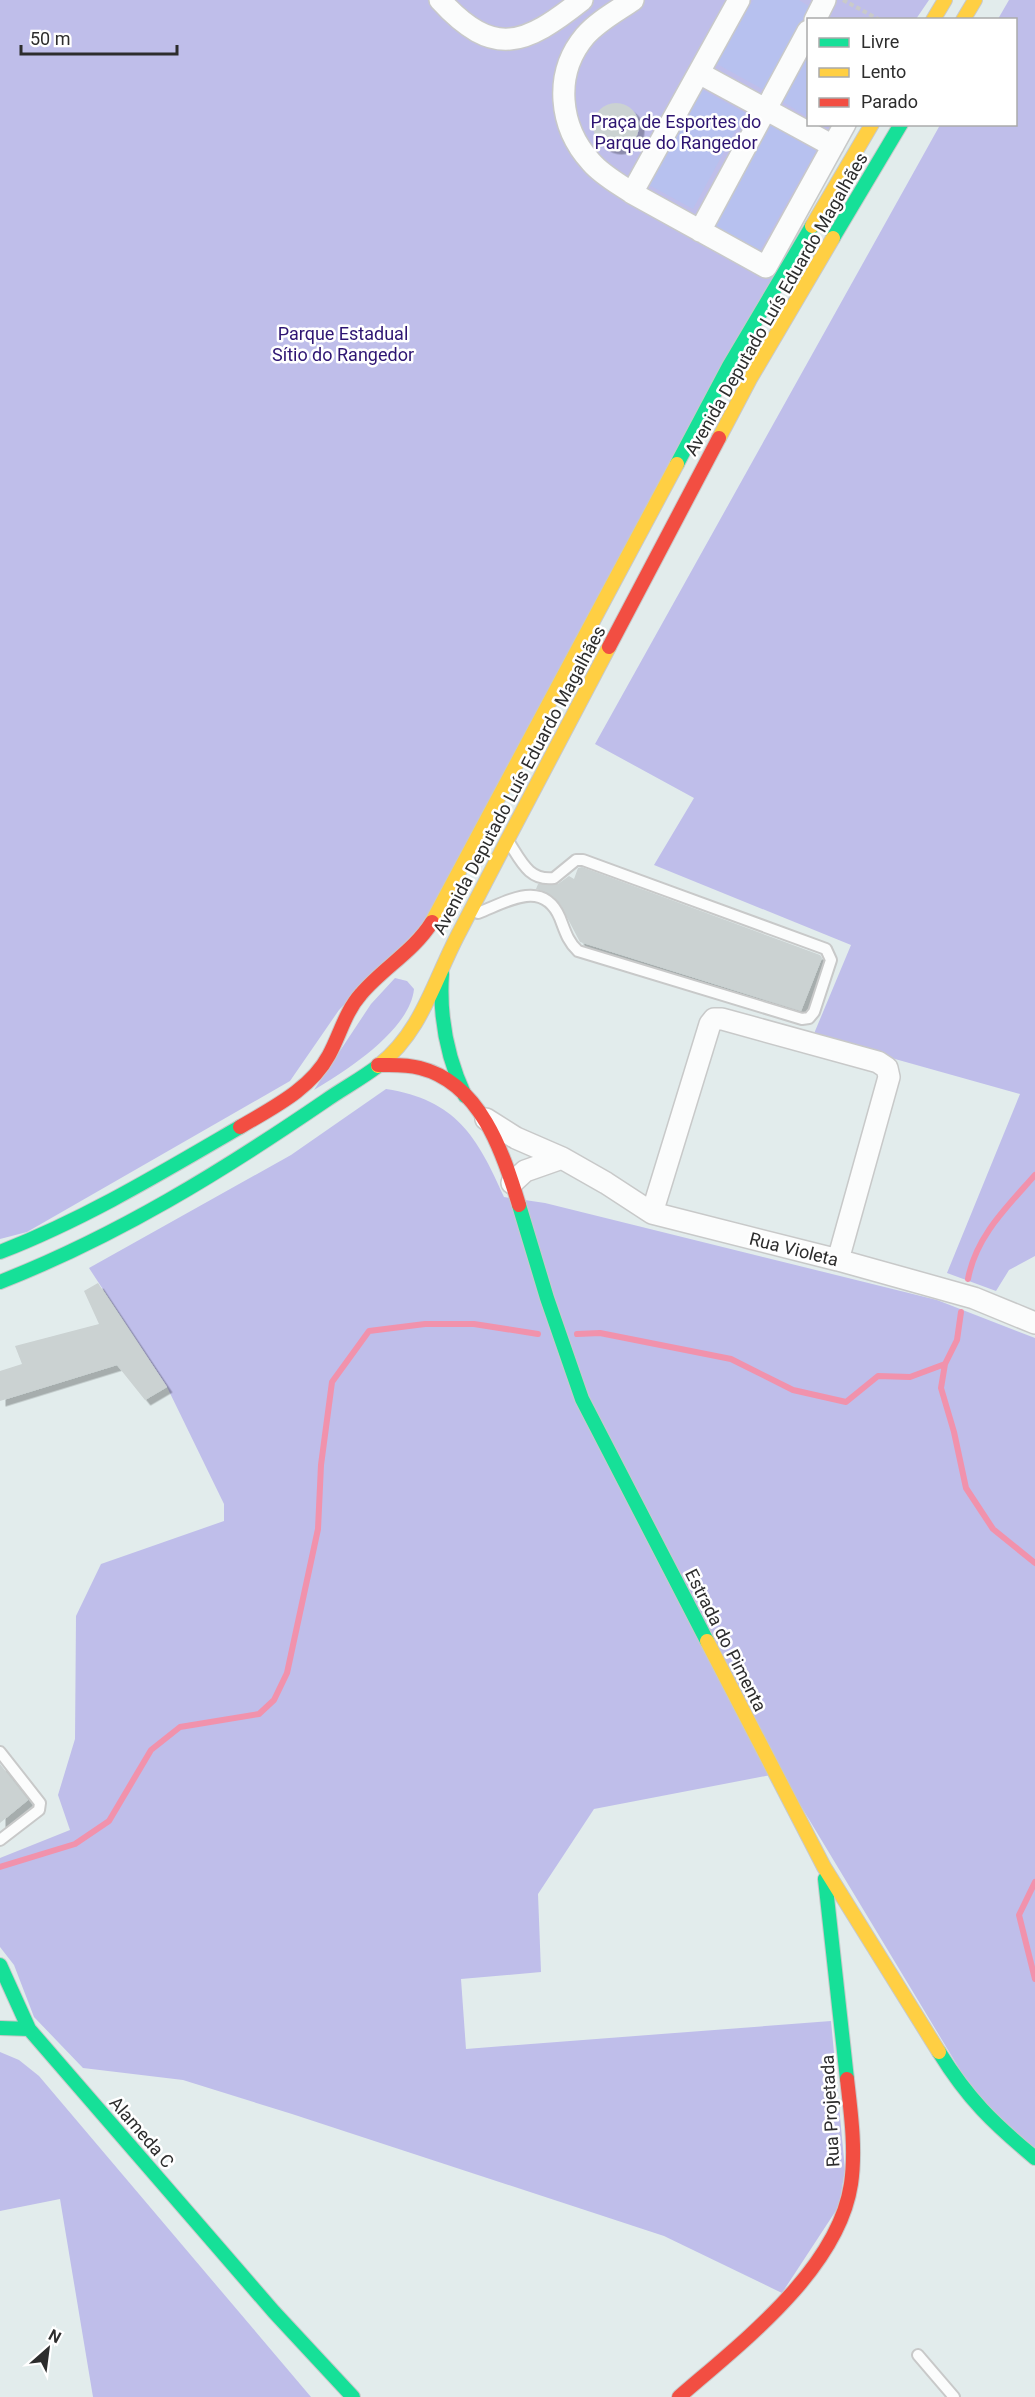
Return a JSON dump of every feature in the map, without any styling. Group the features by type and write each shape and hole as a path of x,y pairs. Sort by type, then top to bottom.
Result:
{"main road":[{"path":"934,18 945,0"},
{"path":"964,18 975,0"},
{"name":"Avenida Deputado Luís Eduardo Magalhães","path":"0,1252 86,1217 244,1124 300,1087 324,1065 357,998 385,970 412,949 429,929 729,366 871,126"},
{"name":"Avenida Deputado Luís Eduardo Magalhães","path":"0,1282 67,1257 180,1196 280,1135 378,1065 402,1044 424,1008 467,917 750,379 900,126"},
{"name":"Estrada do Pimenta","path":"444,963 440,997 442,1022 453,1068 465,1096"},
{"path":"385,970 398,967 408,968"},
{"path":"423,979 426,991 424,1008"},
{"name":"Estrada do Pimenta","path":"378,1065 408,1065 426,1069 465,1096 483,1116 502,1152 555,1326 582,1399 824,1867 956,2079 976,2106 1035,2158"},
{"name":"Rua Projetada","path":"679,2397 771,2314 797,2287 839,2224 849,2195 852,2139 836,1950 824,1867"},
{"path":"836,1950 847,1936 862,1938 873,1946"},
{"name":"Alameda C","path":"0,1965 29,2029 274,2312 352,2397"},
{"path":"0,2028 29,2029"},
{"name":"Alameda C","path":"274,2312 315,2363 337,2397"}],"street":[{"path":"440,0 473,31 489,39 515,39 545,28 582,0"},
{"path":"633,0 600,23 573,52 565,76 563,109 574,138 592,163 632,193 766,267 844,126"},
{"path":"632,193 739,0"},
{"path":"816,18 825,0"},
{"path":"700,231 807,33"},
{"path":"699,73 833,146"},
{"path":"652,1213 710,1024 714,1019 722,1019 878,1062 887,1068 889,1077 838,1260"},
{"name":"Rua Violeta","path":"483,1116 516,1138 562,1158 620,1191 652,1213 838,1260 974,1298 1035,1323"},
{"path":"512,1183 525,1171 562,1158"}],"lane":[{"path":"467,917 527,894 539,897 551,902 571,945 578,951 802,1019 809,1018 814,1012 831,960 826,949 583,860 576,860 554,878 537,878 528,872 507,840"},
{"path":"0,1752 40,1803 39,1810 32,1819 0,1840"},
{"path":"918,2355 954,2397"}],"path":[{"path":"843,0 876,18"}],"green space":[{"name":"Parque Estadual Sítio do Rangedor","path":"0,0 929,0 917,18 807,18 807,126 855,126 422,925 339,1010 290,1081 27,1232 0,1239"},
{"path":"1009,0 1035,0 1035,1256 1009,1270 996,1291 947,1273 1020,1094 813,1036 851,945 654,865 694,798 595,744 939,126 1017,126 1017,18 999,18"},
{"path":"395,978 407,981 414,989 410,1004 401,1019 389,1034 359,1061 314,1090 371,1004"},
{"path":"386,1089 410,1094 430,1102 461,1124 484,1156 504,1197 545,1203 937,1300 1035,1338 1035,2149 983,2108 781,1773 594,1809 538,1894 541,1972 461,1979 466,2049 831,2021 845,2170 839,2206 782,2293 664,2236 292,2114 183,2080 83,2068 34,2017 14,1965 0,1947 0,1858 70,1830 58,1795 75,1739 76,1616 101,1564 224,1521 224,1504 167,1387 89,1268 291,1155"},
{"path":"0,2052 19,2060 39,2076 311,2397 93,2397 60,2199 0,2211"}],"shaded area":[{"path":"753,0 799,0 810,7 764,90 717,64"},
{"path":"807,58 807,116 783,102"},
{"path":"701,89 745,113 693,209 649,185"},
{"path":"770,125 816,151 759,252 713,227"}],"building":[{"path":"616,103 632,110 639,126 632,142 616,149 600,142 593,126 600,110"},
{"path":"582,867 820,955 822,958 801,1011 580,942 559,902 548,893 536,889 538,884 558,884 569,876 574,879 578,868"},
{"path":"98,1283 167,1387 145,1400 117,1365 0,1401 0,1371 22,1364 15,1346 99,1324 84,1291"},
{"path":"0,1764 28,1800 0,1823"}],"waterway":[{"path":"968,1279 972,1263 985,1236 1035,1175"},
{"path":"577,1334 600,1333 731,1359 793,1390 846,1402 878,1376 910,1377 945,1364 957,1340 961,1312"},
{"path":"0,1867 75,1844 109,1821 151,1750 180,1727 259,1714 274,1700 287,1673 318,1529 321,1465 332,1382 369,1331 425,1324 474,1324 538,1334"},
{"path":"945,1364 941,1388 954,1432 966,1488 993,1529 1035,1563"},
{"path":"1035,1882 1019,1915 1035,1979"}],"traffic: fast":[{"path":"833,238 900,126"},
{"path":"677,464 729,366 812,226"},
{"path":"442,974 442,1006 446,1037 453,1067 465,1096"},
{"path":"0,1282 86,1244 167,1201 247,1153 378,1066"},
{"path":"0,1252 92,1210 240,1127"},
{"path":"519,1205 547,1298 582,1399 707,1641"},
{"path":"825,1879 847,2079"},
{"path":"0,1965 29,2029 274,2312 353,2397"},
{"path":"0,2028 29,2029"},
{"path":"939,2052 982,2110 1035,2158"}],"traffic: slow":[{"path":"934,18 945,0"},
{"path":"964,18 975,0"},
{"path":"812,226 871,126"},
{"path":"719,438 750,379 833,238"},
{"path":"432,922 677,464"},
{"path":"378,1066 393,1052 417,1021 460,931 609,647"},
{"path":"707,1641 824,1867 939,2052"}],"traffic: jam":[{"path":"609,647 719,438"},
{"path":"240,1127 290,1097 312,1078 329,1055 355,1001 416,942 432,922"},
{"path":"378,1065 404,1065 420,1068 441,1076 459,1088 486,1122 505,1163 519,1205"},
{"path":"679,2397 757,2329 807,2275 827,2246 842,2216 851,2184 853,2145 847,2079"}],"park label":[{"name":"Praça de Esportes do Parque do Rangedor","path":"676,131"}]}
